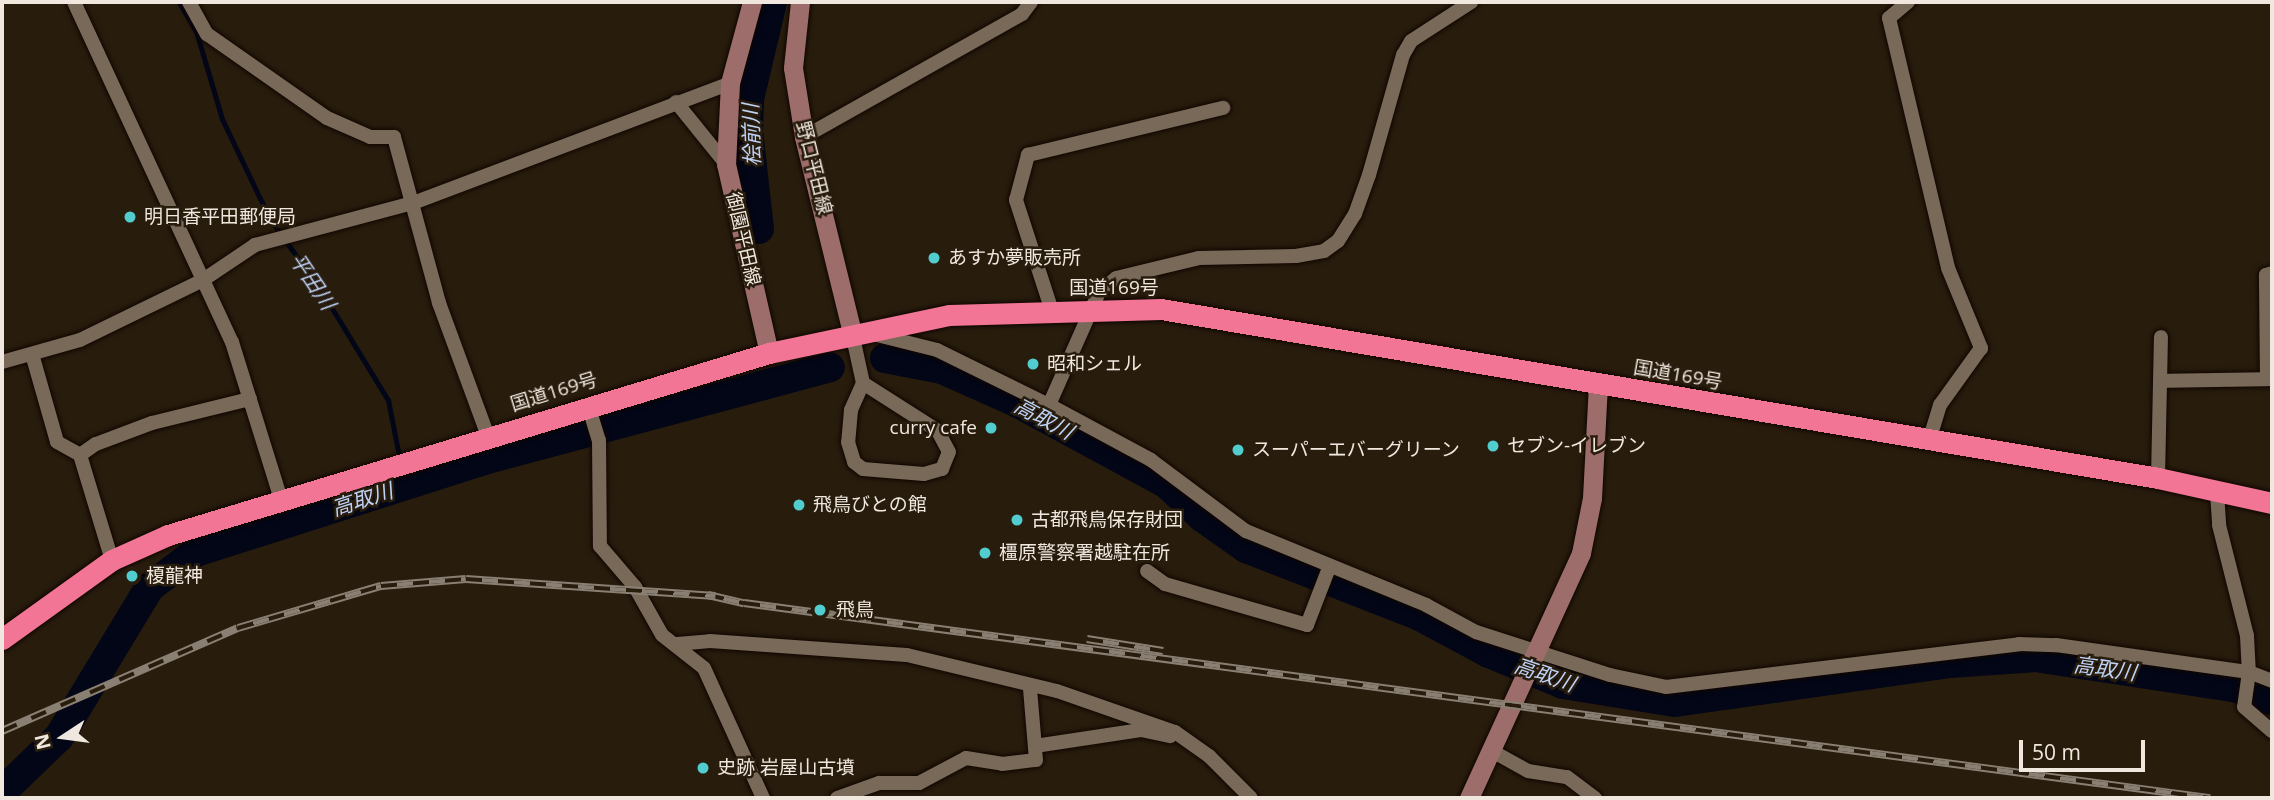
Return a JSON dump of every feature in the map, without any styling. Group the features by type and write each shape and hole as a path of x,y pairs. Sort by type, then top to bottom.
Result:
{"highway":[{"name":"国道169号","path":"2,639 112,561 167,535 588,405 769,353 852,333 949,315 1161,309 1930,442 2158,478 2272,503"}],"main road":[{"name":"御園平田線","path":"752,2 730,83 726,164 769,353"},
{"name":"野口平田線","path":"800,2 793,68 804,136 852,333"},
{"path":"1469,798 1572,580 1587,530 1598,384"}],"street":[{"path":"74,2 232,342 281,499"},
{"path":"189,2 207,34 327,118 370,138 394,137 439,303 488,436"},
{"path":"804,136 1022,14 1031,2"},
{"path":"1049,405 1091,310 1107,284 1130,271 1199,258 1296,256 1324,251 1338,241 1355,215 1369,175 1403,55 1411,41 1471,2"},
{"path":"1908,2 1889,18 1948,268 1981,348 1940,405 1930,442"},
{"path":"2,362 80,340 203,280 268,241 413,203 730,83"},
{"path":"676,102 726,164"},
{"path":"1052,311 1016,200 1028,155 1223,108"},
{"path":"2160,381 2270,379 2266,275 2272,273"},
{"path":"863,383 939,431 949,452 942,469 924,474 863,469 854,462 848,442 851,410 863,383 852,333 887,335 929,347 1049,405 1151,460 1246,531 1325,577 1426,605 1476,632 1536,655 1666,687 2019,643 2056,645 2272,681"},
{"path":"2158,478 2161,337"},
{"path":"32,354 57,442 80,455 112,561"},
{"path":"80,455 96,444 152,423 250,398"},
{"path":"588,405 599,440 600,546 635,587 662,635 677,644 709,676 763,798"},
{"path":"2217,493 2219,525 2247,636 2249,676 2244,707 2272,732"},
{"path":"1147,571 1165,584 1307,625 1325,577"},
{"path":"677,644 710,641 907,654 1030,688 1057,691 1175,732 1209,756 1251,798"},
{"path":"837,798 879,783 919,783 966,758 1002,765 1036,760 1030,688"},
{"path":"1035,746 1141,730 1167,738 1175,732"},
{"path":"1492,751 1528,771 1567,777 1595,798"}],"waterway":[{"name":"平田川","path":"179,2 196,31 222,119 270,219 322,292 388,400 400,461"},
{"name":"桧前川","path":"759,229 748,131 749,99 772,2"},
{"name":"高取川","path":"885,358 942,369 1018,403 1167,484 1202,517 1246,548 1418,615 1489,653 1563,684 1675,702 1950,663 2035,657 2234,687 2272,700"},
{"name":"高取川","path":"2,792 59,737 150,587 196,552 484,460 830,367"},
{"name":"平田川","path":"402,471 405,486"}],"railway":[{"path":"2,731 238,628 381,586 466,579 715,596"},
{"path":"708,595 744,603 2210,798"},
{"path":"1087,639 1163,651"}],"place":[{"name":"明日香平田郵便局","path":"130,217"},
{"name":"あすか夢販売所","path":"934,258"},
{"name":"昭和シェル","path":"1033,364"},
{"name":"curry cafe","path":"991,428"},
{"name":"セブン-イレブン","path":"1493,446"},
{"name":"スーパーエバーグリーン","path":"1238,450"},
{"name":"飛鳥びとの館","path":"799,505"},
{"name":"古都飛鳥保存財団","path":"1017,520"},
{"name":"橿原警察署越駐在所","path":"985,553"},
{"name":"榎龍神","path":"132,576"},
{"name":"飛鳥","path":"820,610"},
{"name":"史跡 岩屋山古墳","path":"703,768"}]}
